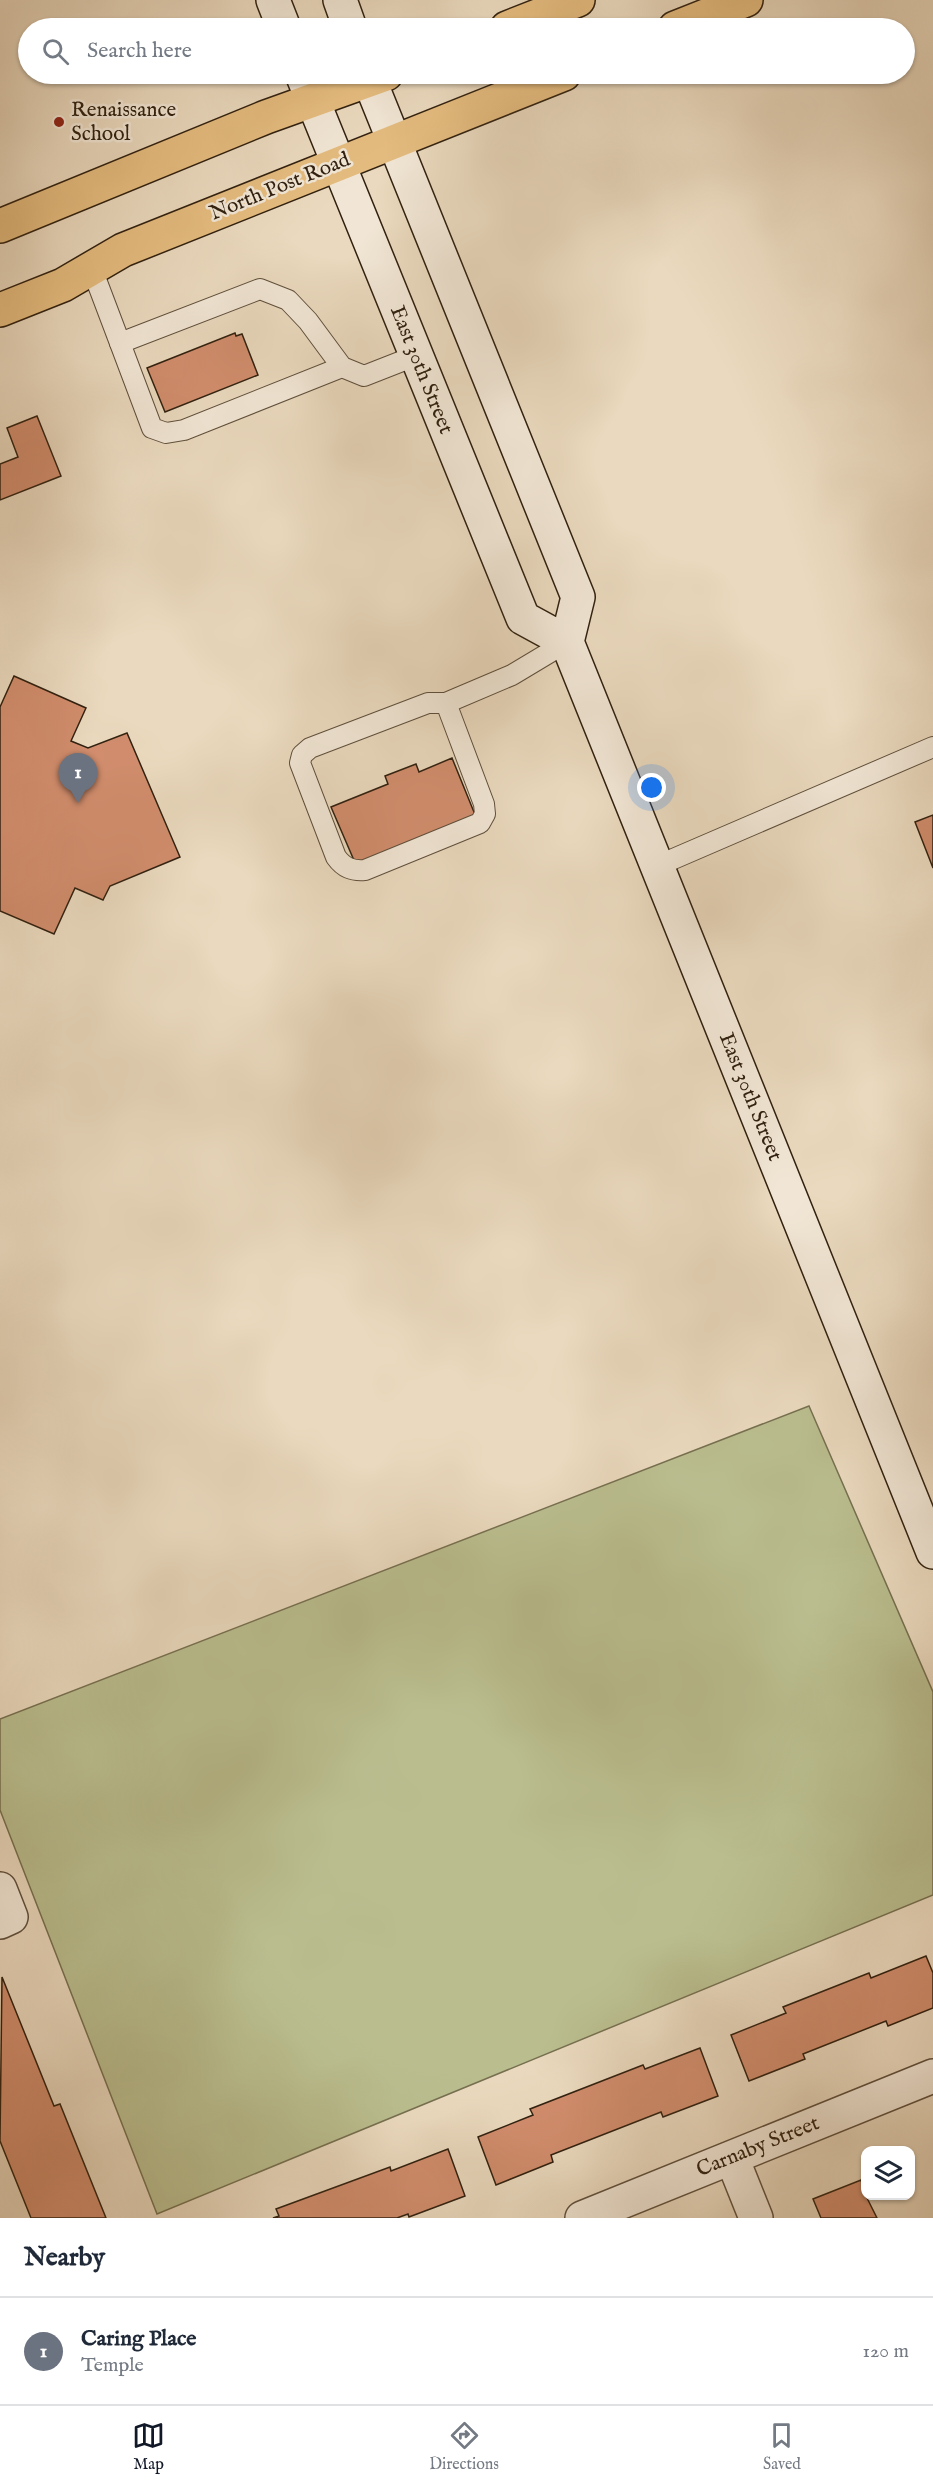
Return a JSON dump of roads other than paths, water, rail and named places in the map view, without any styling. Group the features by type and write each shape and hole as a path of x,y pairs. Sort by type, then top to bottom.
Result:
{"main road":[{"path":"273,0 280,18"},
{"path":"339,0 346,18"},
{"path":"532,18 578,0"},
{"path":"700,18 746,0"},
{"path":"0,226 307,87 325,84"},
{"path":"376,84 393,142 578,597 567,642"},
{"name":"North Post Road","path":"0,310 63,285 123,250 539,84"},
{"name":"East 30th Street","path":"307,87 523,618 567,642 933,1552"},
{"name":"Carnaby Street","path":"582,2218 933,2076"},
{"path":"732,2158 756,2218"}],"lane":[{"path":"92,269 152,428 166,433 184,430 342,368"},
{"path":"120,343 260,288 288,300 308,321 342,368 364,376 415,356"},
{"path":"447,703 484,804 485,814 480,823 365,870 353,870 342,866 336,857 300,764 302,755 310,748 428,703 447,703 512,675 567,642"},
{"path":"657,866 933,747"}],"place":[{"name":"Renaissance School","path":"59,122"},
{"name":"Caring Place","path":"78,803"}]}
